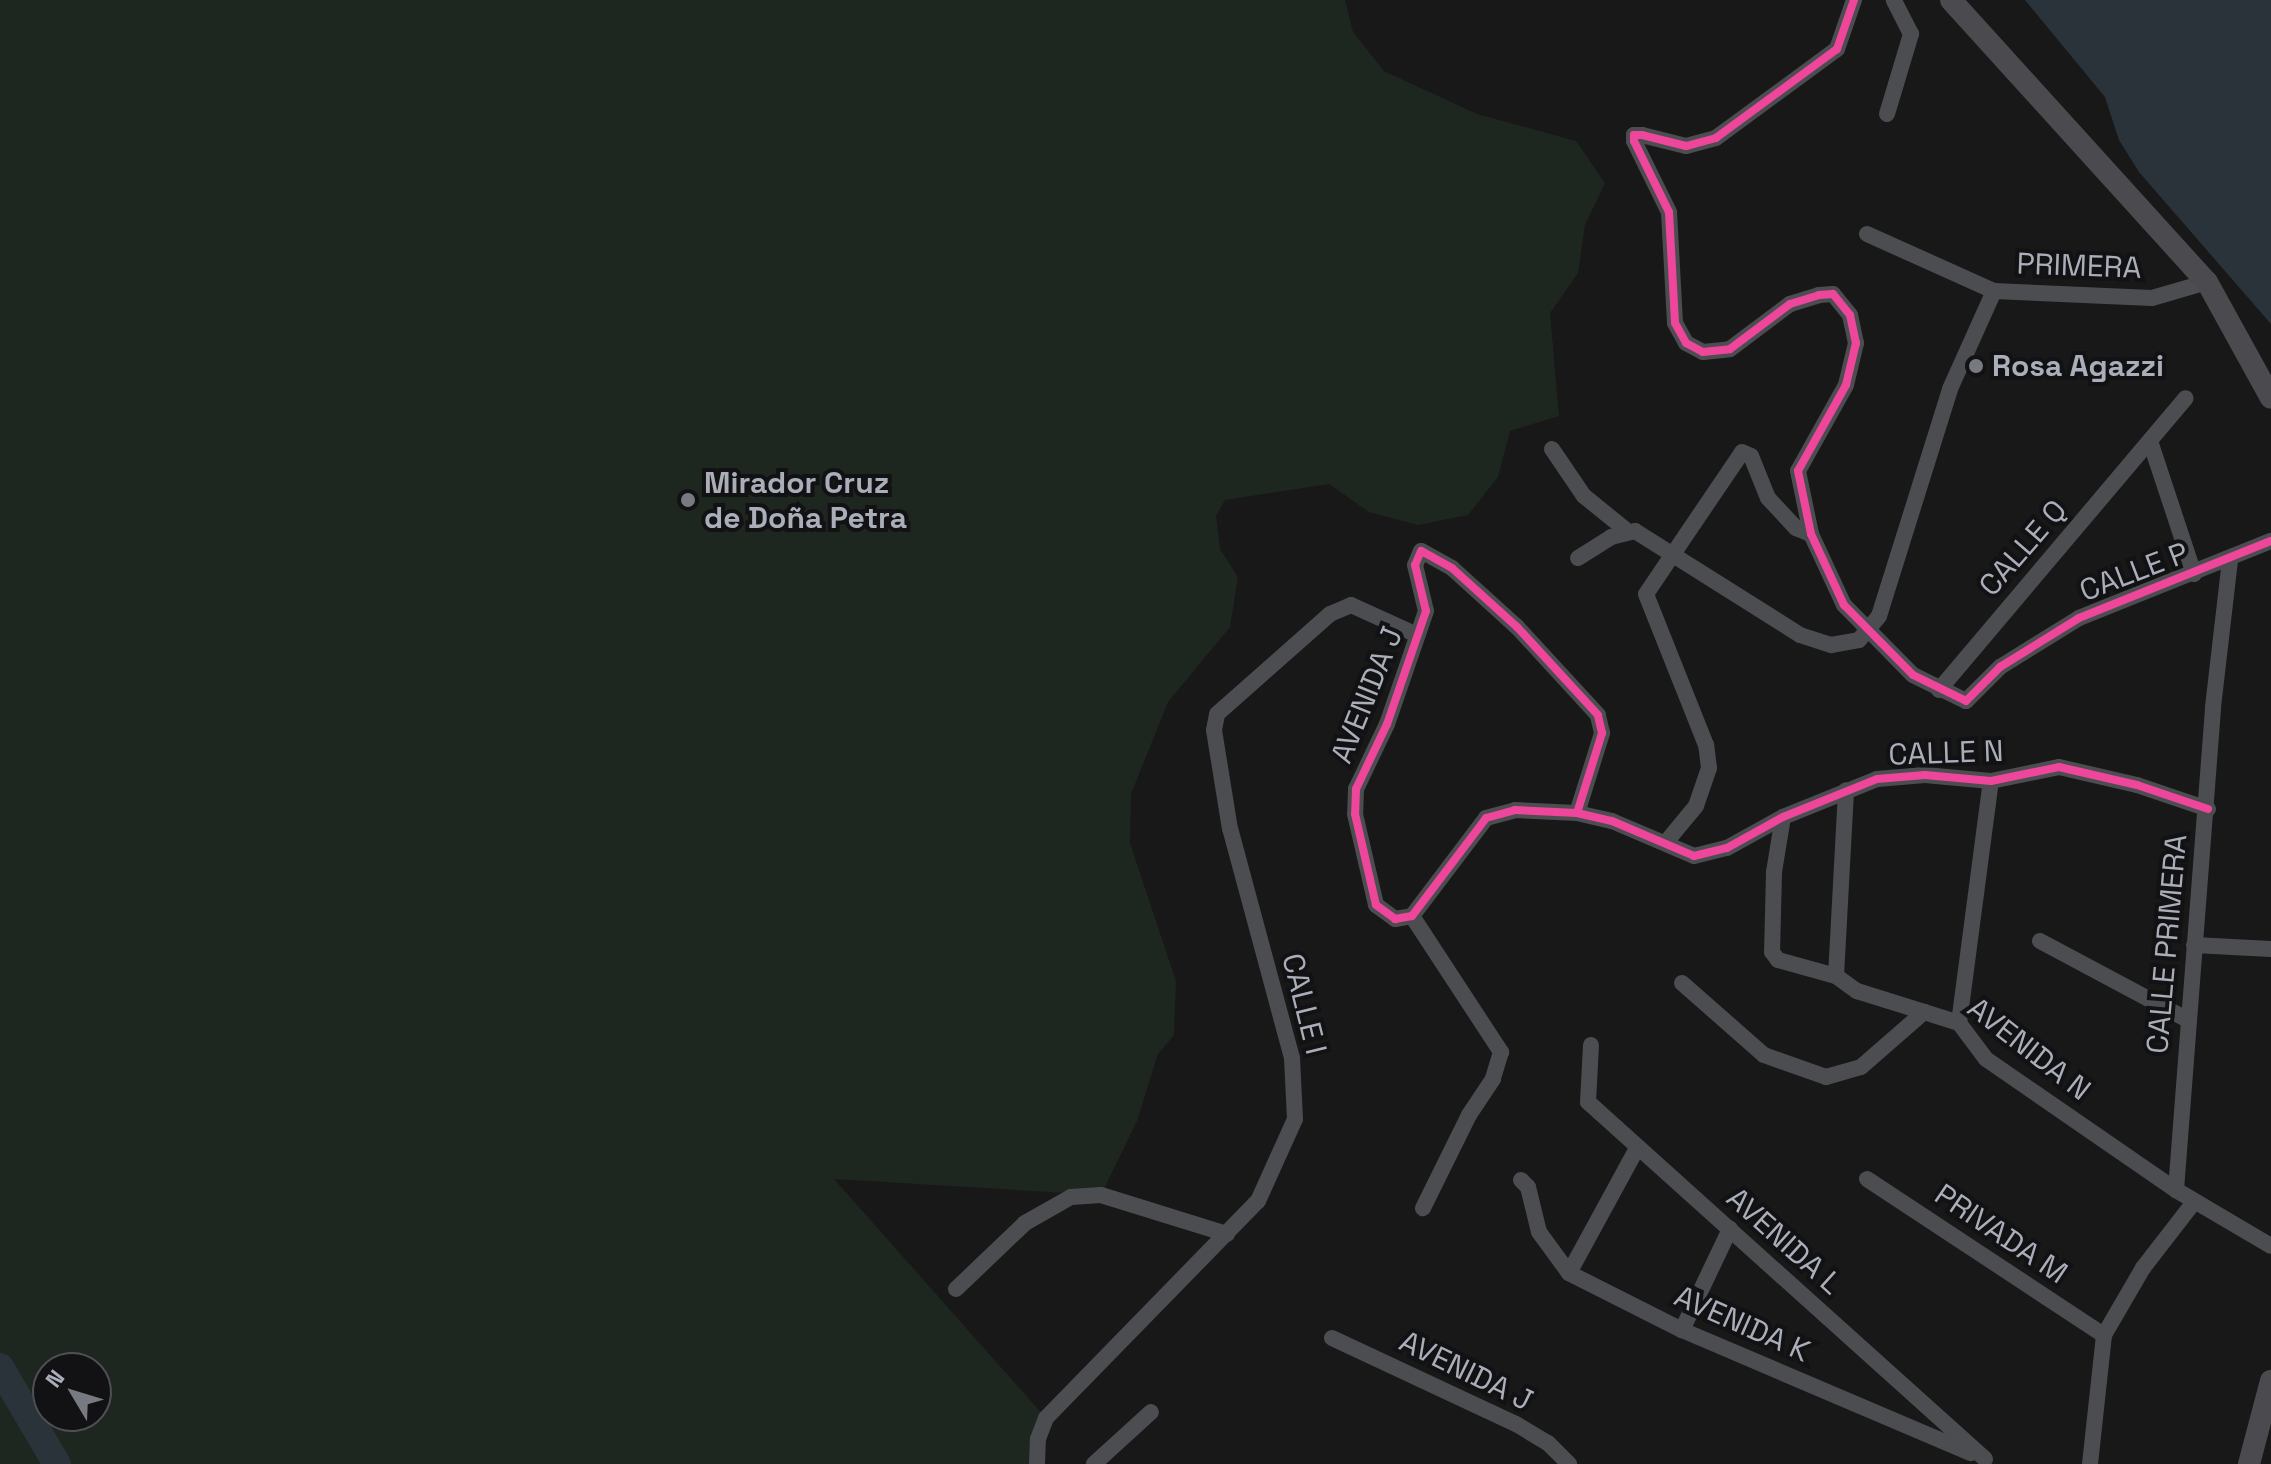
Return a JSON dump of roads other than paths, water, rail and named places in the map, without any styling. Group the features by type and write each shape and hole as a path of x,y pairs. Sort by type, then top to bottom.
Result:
{"street":[{"path":"1811,534 1798,471 1846,385 1856,343 1850,315 1833,294 1819,295 1790,304 1730,349 1703,352 1686,343 1675,323 1669,212 1634,135 1686,146 1716,138 1837,49 1854,0"},
{"path":"1887,114 1911,34 1894,0"},
{"path":"1951,0 2207,282 2271,398"},
{"path":"1552,449 1584,496 1626,530 1676,553 1800,635 1831,645 1859,640 1870,631 1950,389 1994,291 1867,234"},
{"name":"PRIMERA","path":"1994,291 2152,298 2207,282"},
{"name":"CALLE Q","path":"1939,690 2151,444 2163,421 2186,398"},
{"path":"2151,444 2194,574"},
{"path":"1667,841 1696,806 1709,768 1706,745 1648,607 1646,594 1676,553 1728,467 1742,452 1751,456 1768,498 1796,528 1811,534"},
{"path":"1578,558 1626,530"},
{"name":"CALLE P","path":"1811,534 1844,605 1913,675 1966,701 2000,667 2079,618 2271,541"},
{"name":"AVENIDA J","path":"1412,916 1395,919 1376,905 1355,814 1356,789 1387,724 1426,611 1415,565 1421,551 1452,568 1517,627 1598,715 1602,733 1577,813"},
{"name":"CALLE PRIMERA","path":"2176,1190 2194,945 2208,809 2213,707 2230,560"},
{"name":"CALLE I","path":"1037,1464 1038,1439 1046,1418 1227,1234 1271,1179 1295,1119 1292,1058 1230,829 1214,730 1217,714 1330,614 1351,605 1417,635"},
{"name":"CALLE N","path":"1783,817 1877,779 1925,775 1991,781 2059,767 2137,785 2208,809"},
{"name":"CALLE N","path":"1959,1023 1991,781"},
{"path":"1836,976 1846,790"},
{"path":"1423,1208 1469,1115 1493,1079 1501,1052 1412,916 1486,818 1515,810 1577,813 1667,841 1694,856 1705,855 1783,817"},
{"name":"AVENIDA N","path":"1783,817 1774,872 1772,952 1778,960 1836,976 1857,991 1959,1023 1986,1059 2194,1202 2271,1246"},
{"path":"2040,941 2188,1020"},
{"path":"2194,945 2271,949"},
{"path":"1682,983 1764,1055 1826,1077 1861,1067 1924,1012"},
{"name":"AVENIDA L","path":"1591,1045 1588,1102 1636,1150 1730,1229 1989,1462"},
{"path":"1569,1273 1636,1150"},
{"name":"PRIVADA M","path":"1867,1179 2104,1335"},
{"name":"AVENIDA K","path":"1521,1180 1528,1187 1539,1232 1569,1273 1682,1330 1989,1462"},
{"path":"956,1289 1025,1223 1071,1197 1101,1195 1227,1234"},
{"path":"2090,1464 2104,1335 2143,1268 2194,1202"},
{"path":"1682,1330 1730,1229"},
{"name":"AVENIDA J","path":"1332,1338 1516,1424 1548,1443 1569,1464"},
{"path":"2249,1464 2271,1381"},
{"path":"1094,1464 1151,1412"}],"waterway":[{"path":"0,1367 57,1464"}],"place":[{"name":"Rosa Agazzi","path":"1976,366"},
{"name":"Mirador Cruz de Doña Petra","path":"688,500"}]}
